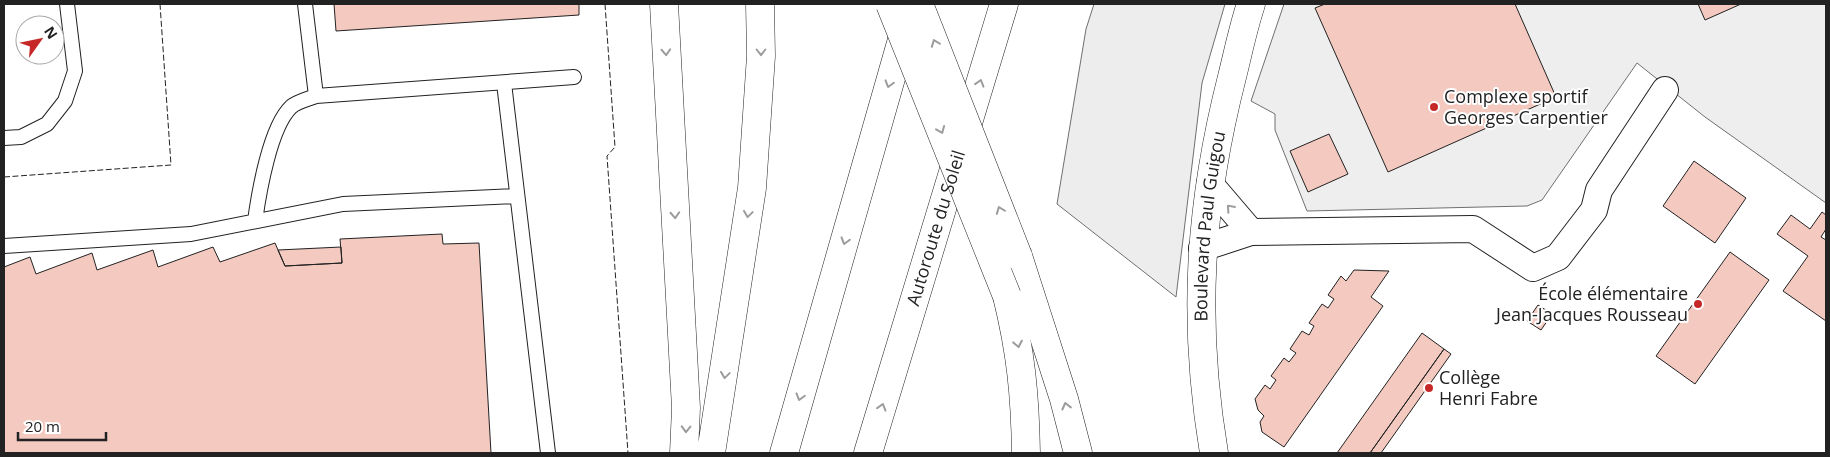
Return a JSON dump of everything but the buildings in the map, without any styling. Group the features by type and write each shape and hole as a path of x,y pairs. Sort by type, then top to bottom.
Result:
{"main road":[{"path":"664,4 686,408 684,453"},
{"path":"711,453 752,188 761,56 760,4"},
{"path":"890,4 1007,296 1018,342 1023,374 1026,453"},
{"path":"784,453 912,4"},
{"path":"919,4 1018,256 1062,390 1078,453"},
{"name":"Autoroute du Soleil","path":"868,453 1004,4"},
{"name":"Boulevard Paul Guigou","path":"1214,453 1208,418 1200,334 1202,248 1219,129 1251,4"}],"street":[{"path":"1202,248 1251,232 1474,229 1533,268 1558,257 1594,210 1599,190 1665,90"},
{"path":"1210,184 1251,232"}],"lane":[{"path":"4,138 21,137 47,124 65,101 75,71 67,4"},
{"path":"305,4 316,96"},
{"path":"254,221 261,184 280,121 292,106 316,96 574,77"},
{"path":"504,83 548,453"},
{"path":"4,246 191,234 343,204 518,196"}],"shaded area":[{"path":"1094,4 1225,4 1202,83 1176,297 1057,204 1086,29"},
{"name":"Complexe sportif Georges Carpentier","path":"1284,4 1826,4 1826,203 1705,117 1637,63 1542,200 1527,206 1307,211 1275,130 1275,114 1251,101"}],"fence":[{"path":"4,177 171,165 160,4"},
{"path":"605,4 615,147 607,156 628,453"}],"place":[{"name":"Complexe sportif Georges Carpentier","path":"1434,107"},
{"name":"École élémentaire Jean-Jacques Rousseau","path":"1698,304"},
{"name":"Collège Henri Fabre","path":"1429,388"}]}
